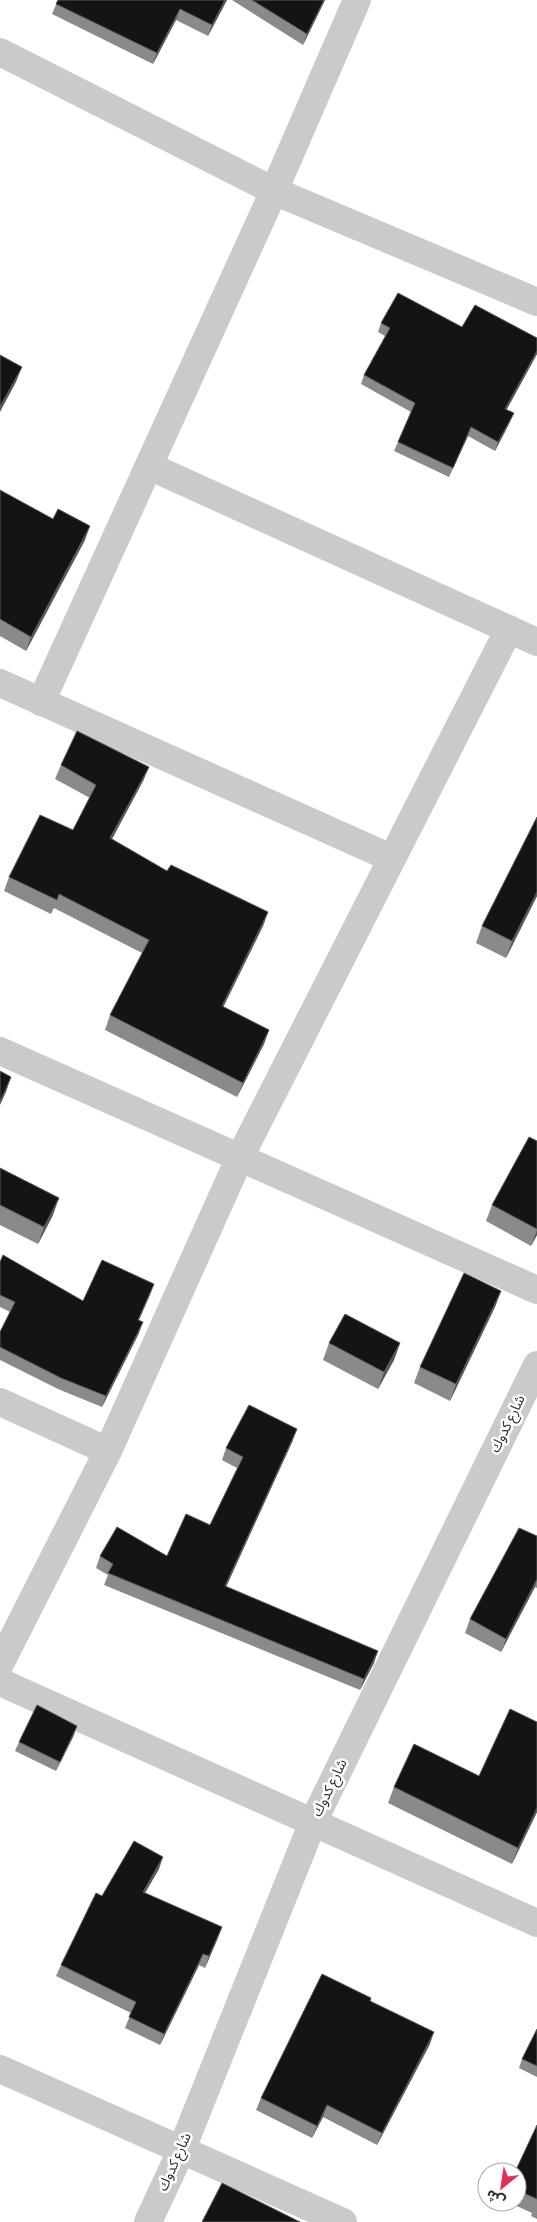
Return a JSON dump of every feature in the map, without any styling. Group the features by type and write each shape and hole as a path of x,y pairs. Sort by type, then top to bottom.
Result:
{"street":[{"path":"41,702 274,191 357,0"},
{"path":"0,52 274,191 537,302"},
{"path":"149,466 537,642"},
{"path":"0,1664 108,1451 240,1157 509,629"},
{"path":"0,683 391,858"},
{"path":"0,1052 537,1290"},
{"name":"شارع كدوك","path":"148,2222 181,2151 313,1822 537,1365"},
{"path":"0,1402 108,1451"},
{"path":"0,1682 537,1923"},
{"path":"0,2069 343,2222"}],"building":[{"path":"58,0 225,0 212,25 180,9 157,53 56,4"},
{"path":"252,0 324,0 307,34"},
{"path":"398,293 462,327 475,305 537,338 537,351 505,409 514,413 498,442 471,427 453,468 398,442 415,403 364,375 390,328 381,323"},
{"path":"0,355 22,367 0,407"},
{"path":"0,490 53,519 58,509 90,526 31,637 0,619"},
{"path":"77,731 149,767 110,838 167,871 171,865 268,912 222,1006 269,1030 243,1083 110,1015 149,940 59,894 57,900 9,877 40,815 73,830 96,785 61,765"},
{"path":"537,817 537,892 512,941 482,926"},
{"path":"0,1071 11,1077 0,1102"},
{"path":"529,1137 537,1141 537,1229 492,1205"},
{"path":"0,1168 59,1198 44,1227 0,1205"},
{"path":"3,1255 83,1301 102,1260 154,1284 138,1320 143,1322 106,1396 61,1378 0,1347 0,1332 15,1302 0,1295 0,1262"},
{"path":"464,1273 501,1291 456,1384 420,1367"},
{"path":"345,1314 400,1343 384,1372 329,1343"},
{"path":"249,1405 297,1429 225,1586 378,1651 364,1679 108,1573 113,1564 100,1556 117,1527 167,1556 186,1514 210,1525 243,1457 226,1448"},
{"path":"519,1528 537,1536 537,1579 506,1639 470,1619"},
{"path":"37,1705 77,1726 60,1762 19,1742"},
{"path":"510,1709 537,1722 537,1808 518,1848 394,1787 414,1744 479,1776"},
{"path":"134,1841 163,1857 143,1892 222,1927 209,1956 203,1954 164,2034 129,2017 136,2002 61,1965 96,1893 102,1896"},
{"path":"322,1974 371,1998 370,2001 434,2032 382,2133 327,2105 317,2126 261,2098"},
{"path":"537,2029 537,2066 522,2059"},
{"path":"537,2125 537,2199 527,2194 527,2162 520,2162"},
{"path":"222,2183 300,2222 202,2222"}]}
